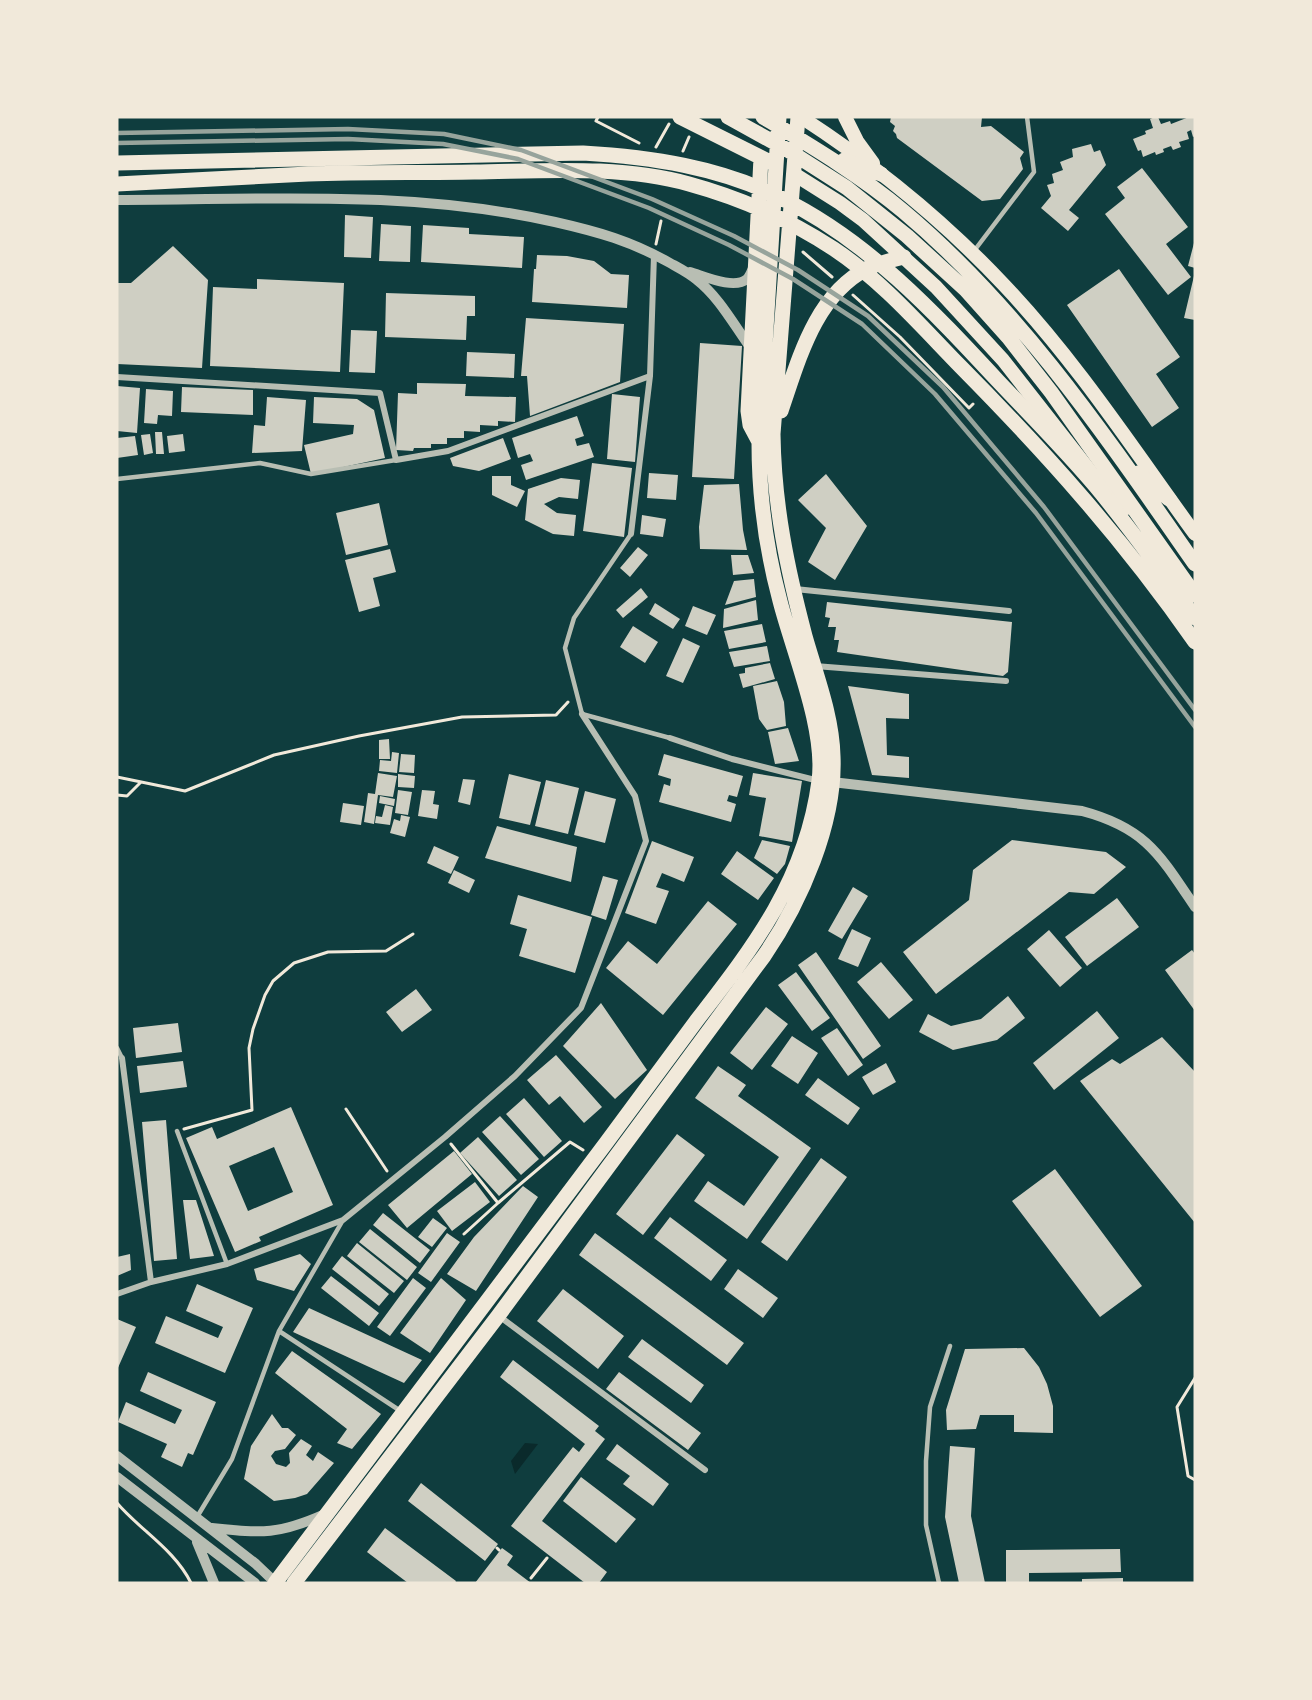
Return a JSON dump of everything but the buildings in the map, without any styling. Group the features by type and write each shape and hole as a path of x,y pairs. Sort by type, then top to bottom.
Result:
{"highway":[{"path":"682,117 725,131 791,122 799,117"},
{"path":"682,117 794,174"},
{"path":"728,117 786,149 864,200 971,285 1025,332 1079,401 1195,564"},
{"path":"744,117 772,124 868,184 921,226 971,285 1195,595"},
{"path":"294,1583 498,1316 778,936 813,860 824,825 826,781 832,738 793,588 778,516 773,434 799,117"},
{"path":"759,443 750,425 748,411 750,347 755,265 772,124"},
{"path":"117,163 593,154 656,160 709,171 779,197 831,225 854,241 881,263 934,314 1101,494 1195,618"},
{"path":"768,161 819,155 881,174"},
{"path":"276,1583 750,952 773,915 801,855 826,781 813,719 779,600 768,549 761,496 759,443 768,161"},
{"path":"117,184 309,174 590,172 657,177 750,204 799,228 835,250 897,301 1080,492 1152,581 1195,642"},
{"path":"773,434 799,360 826,304 843,286 867,269 904,257"},
{"path":"1119,457 1169,499"},
{"path":"1094,476 1106,508 1195,630"}],"main road":[{"path":"799,117 881,174 921,206 1004,285 1050,337 1195,534"},
{"path":"845,117 857,141 881,174"},
{"path":"794,174 840,202 904,257 982,336 1094,476 1144,524"},
{"path":"886,240 879,222 885,210 902,204 921,206"}],"street":[{"path":"117,200 306,198 433,202 533,217 600,232 622,239 654,254 697,280 716,300 750,347"},
{"path":"631,534 650,376 654,254"},
{"path":"675,267 729,283 740,282 748,278 755,265"},
{"path":"117,376 380,393 396,460 448,451 650,376"},
{"path":"793,588 1009,611"},
{"path":"813,666 1006,681"},
{"path":"117,1294 151,1282 227,1264 343,1220 445,1137 515,1076 581,1008 646,841 635,796 582,714"},
{"path":"670,738 732,759 826,781 1082,811 1099,815 1130,829 1154,850 1195,907"},
{"path":"122,1058 151,1282"},
{"path":"498,1316 705,1470"},
{"path":"117,1455 211,1527 276,1583"},
{"path":"117,1477 255,1583"},
{"path":"211,1527 268,1532 293,1528 328,1513"},
{"path":"196,1539 214,1583"}],"lane":[{"path":"972,253 1034,172 1027,117"},
{"path":"117,479 260,463 310,474 396,460"},
{"path":"631,534 574,618 564,648 582,714 670,738"},
{"path":"117,1048 122,1058"},
{"path":"177,1131 227,1264"},
{"path":"196,1517 232,1459 279,1331 343,1220"},
{"path":"279,1331 404,1414"},
{"path":"939,1583 926,1525 926,1461 930,1407 950,1346"}],"path":[{"path":"654,150 673,117"},
{"path":"597,119 645,145"},
{"path":"654,254 661,221"},
{"path":"798,247 838,282"},
{"path":"846,289 900,337 969,408 973,404"},
{"path":"117,777 185,791 274,755 359,736 462,717 556,715 577,693"},
{"path":"117,795 127,796 141,782"},
{"path":"177,1131 252,1110 249,1048 253,1029 265,995 273,981 294,963 328,952 386,951 413,933"},
{"path":"346,1108 393,1180"},
{"path":"445,1137 498,1203"},
{"path":"464,1234 570,1142 594,1158"},
{"path":"1195,1378 1177,1407 1188,1476 1195,1480"},
{"path":"117,1503 132,1520 170,1553 191,1583"},
{"path":"531,1578 547,1558"}],"water":[{"path":"525,1443 538,1444 515,1474 511,1461"}],"railway":[{"path":"117,133 348,129 444,134 521,150 652,199 734,236 798,270 868,316 943,387 1044,507 1195,710"},
{"path":"117,143 348,139 443,144 518,159 649,208 729,245 793,279 862,324 935,394 1036,513 1195,727"}]}
